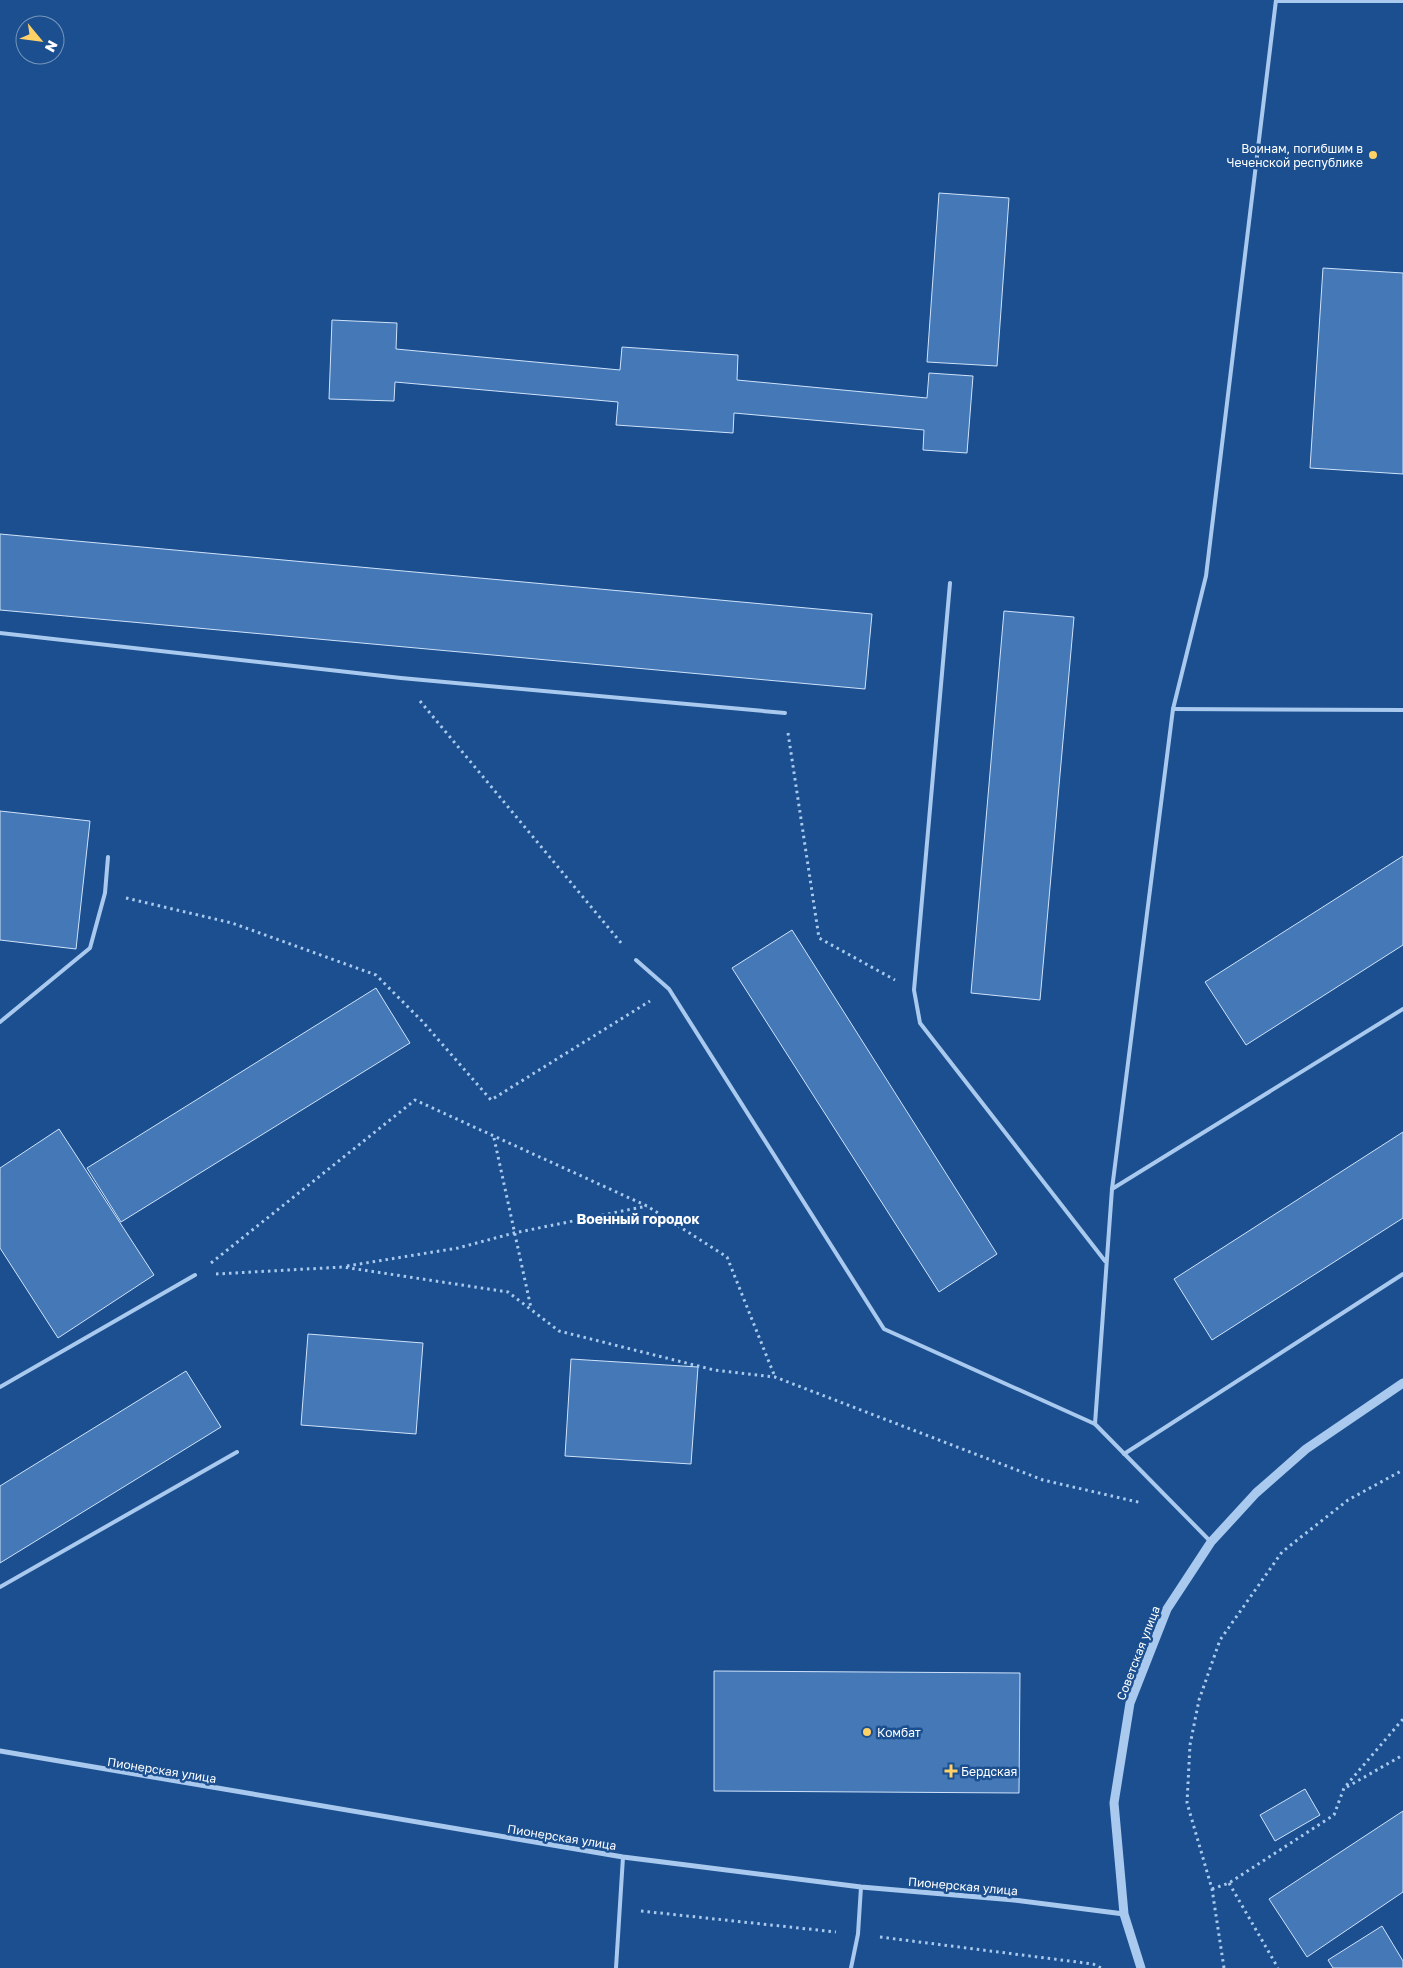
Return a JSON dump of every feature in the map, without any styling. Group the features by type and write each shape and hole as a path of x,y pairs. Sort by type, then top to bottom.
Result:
{"street":[{"name":"Советская улица","path":"1141,1968 1124,1914 1114,1803 1130,1703 1167,1609 1211,1542 1256,1493 1306,1449 1403,1382"},
{"name":"Пионерская улица","path":"0,1752 623,1857 861,1887 1014,1900 1124,1914"}],"lane":[{"path":"1095,1424 1105,1261 1112,1188 1173,709 1206,576 1276,1 1403,1"},
{"path":"950,583 914,990 920,1024 1105,1261"},
{"path":"0,633 401,678 785,713"},
{"path":"1173,709 1403,710"},
{"path":"0,1022 90,948 105,893 108,857"},
{"path":"636,960 669,989 884,1329 1095,1424 1211,1542"},
{"path":"1112,1188 1403,1008"},
{"path":"1124,1454 1403,1274"},
{"path":"0,1388 195,1275"},
{"path":"0,1587 237,1452"},
{"path":"616,1968 623,1857"},
{"path":"850,1968 858,1934 861,1887"}],"path":[{"path":"401,678 636,960"},
{"path":"785,713 819,938 914,990"},
{"path":"105,893 232,923 376,975 422,1021 491,1100 669,989"},
{"path":"195,1275 415,1100 647,1206 727,1257 776,1377"},
{"path":"494,1137 531,1309"},
{"path":"195,1275 344,1266 458,1248 514,1233 647,1206"},
{"path":"344,1266 508,1292 559,1331 714,1370 776,1377 1043,1480 1180,1512"},
{"path":"1224,1968 1212,1889 1187,1803 1190,1745 1199,1700 1220,1640 1282,1552 1348,1500 1403,1470"},
{"path":"1212,1889 1229,1883 1334,1815 1344,1788 1403,1719"},
{"path":"1344,1788 1403,1755"},
{"path":"1229,1883 1278,1968"}],"building":[{"path":"939,193 1009,198 997,366 927,362"},
{"path":"1323,268 1403,273 1403,474 1310,468"},
{"path":"332,320 397,323 396,349 620,370 622,347 738,355 737,380 927,398 929,373 973,376 967,453 923,450 924,430 734,413 733,433 616,425 618,402 395,382 394,401 329,399"},
{"path":"0,534 872,614 865,689 0,610"},
{"path":"1004,611 1074,617 1040,1000 971,993"},
{"path":"0,811 90,821 76,949 0,940"},
{"path":"1403,856 1403,945 1246,1045 1205,982"},
{"path":"792,930 997,1254 939,1292 732,968"},
{"path":"376,988 410,1043 121,1222 87,1168"},
{"path":"59,1129 154,1275 58,1338 0,1248 0,1168"},
{"path":"1403,1132 1403,1218 1212,1340 1174,1279"},
{"path":"308,1334 423,1343 416,1434 301,1425"},
{"path":"571,1359 698,1367 691,1464 565,1456"},
{"path":"186,1371 221,1427 0,1563 0,1486"},
{"name":"Комбат","path":"714,1671 1020,1673 1019,1793 714,1791"},
{"path":"1305,1789 1320,1815 1275,1841 1260,1815"},
{"path":"1403,1811 1403,1892 1307,1957 1269,1899"},
{"path":"1382,1926 1403,1961 1403,1968 1333,1968 1328,1960"}],"place":[{"name":"Воинам, погибшим в Чеченской республике","path":"1373,155"},
{"name":"Комбат","path":"867,1732"},
{"name":"Бердская","path":"951,1771"}],"district":[{"name":"Военный городок","path":"638,1218"}]}
